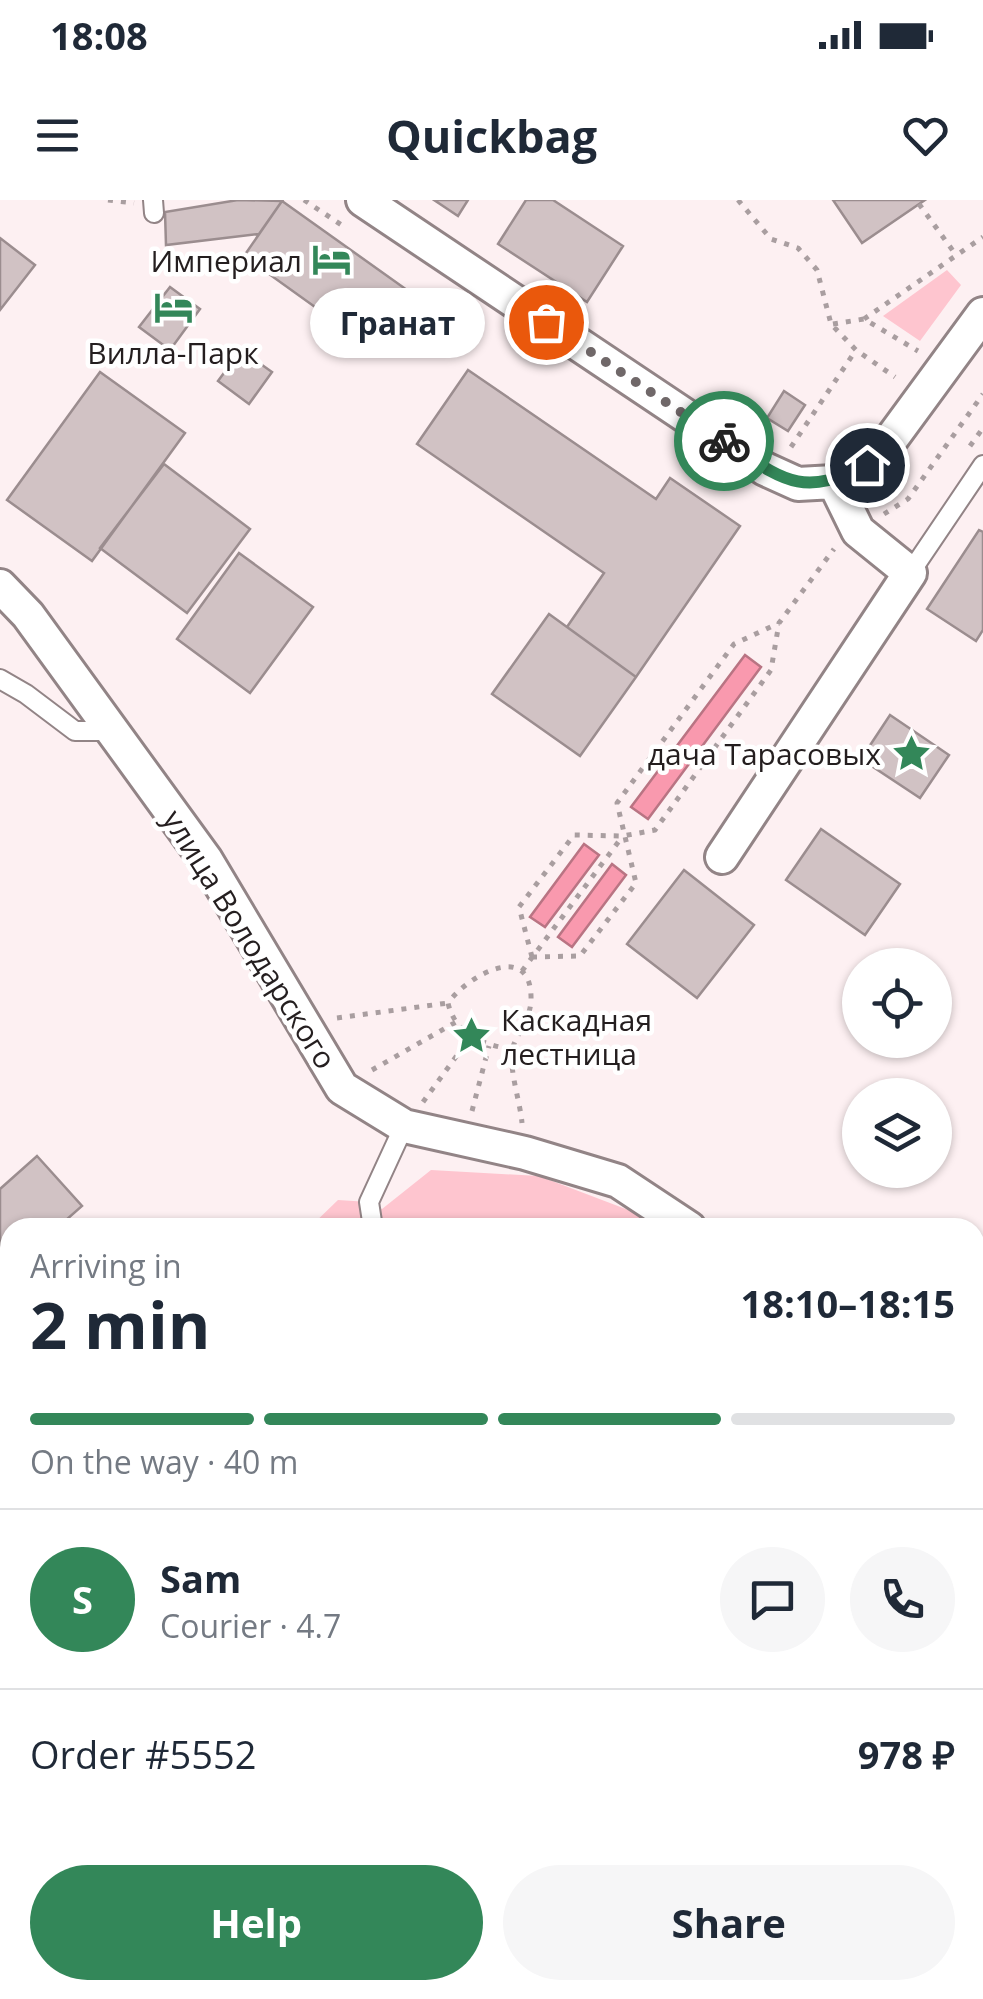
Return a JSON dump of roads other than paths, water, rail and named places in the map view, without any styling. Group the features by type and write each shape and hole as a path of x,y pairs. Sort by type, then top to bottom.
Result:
{"street":[{"path":"363,200 765,468 798,484 834,482 867,465 892,438 983,314"},
{"path":"722,857 910,573 858,531 834,482"},
{"name":"улица Володарского","path":"0,586 28,615 206,860 342,1088 618,1181 674,1218"}],"lane":[{"path":"910,573 983,465"},
{"path":"0,679 76,732 113,731"},
{"path":"371,1218 368,1202 413,1115"}],"place":[{"name":"Империал","path":"332,260"},
{"name":"Вилла-Парк","path":"173,308"},
{"name":"Гранат","path":"546,322"},
{"name":"дача Тарасовых","path":"911,753"},
{"name":"Каскадная лестница","path":"471,1036"}]}
